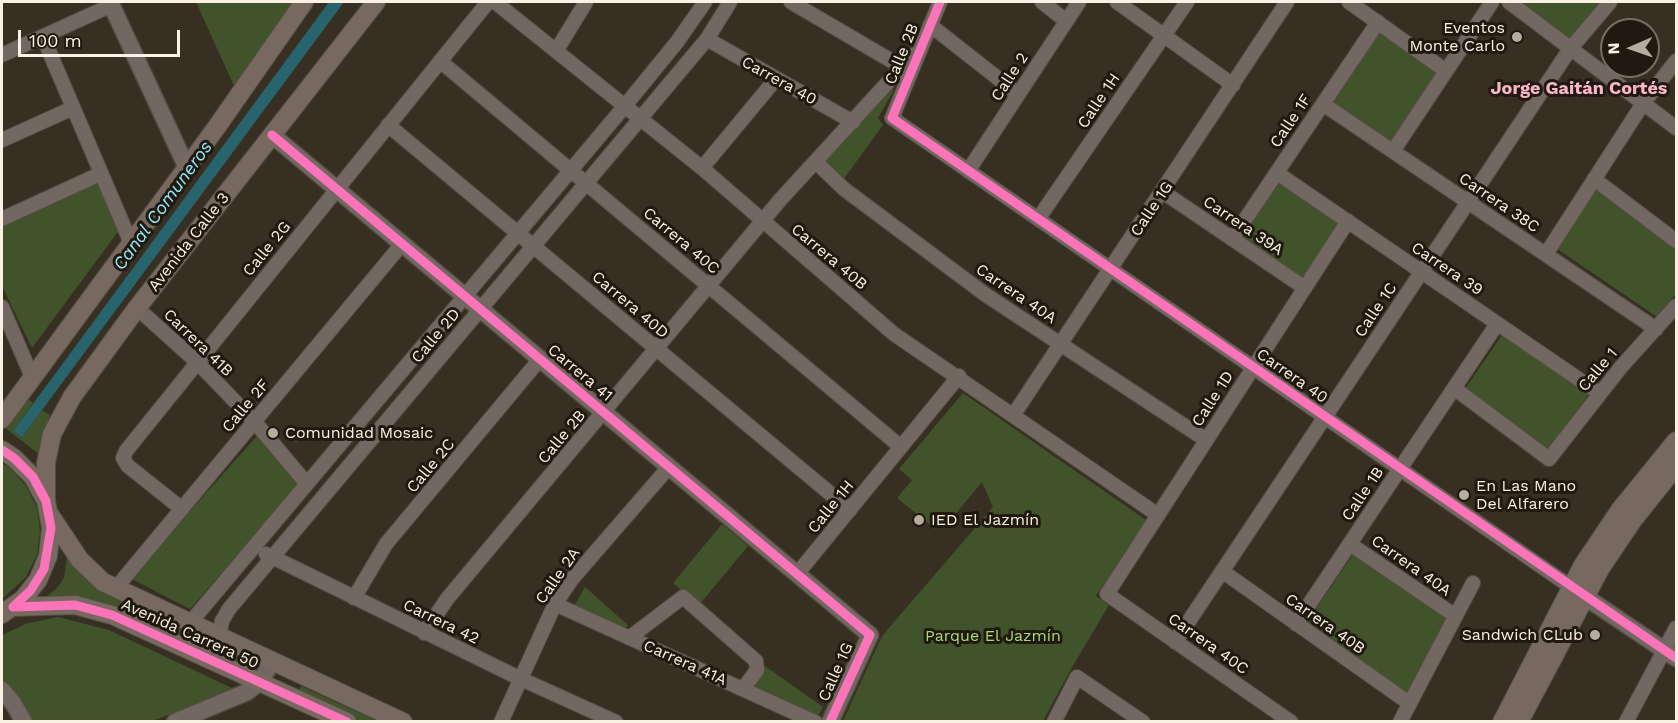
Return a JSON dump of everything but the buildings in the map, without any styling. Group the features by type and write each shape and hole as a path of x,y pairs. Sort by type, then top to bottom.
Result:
{"main road":[{"path":"2,419 187,168 304,2"},
{"name":"Avenida Calle 3","path":"6,612 31,590 44,569 51,542 46,463 58,420 72,397 138,308 376,2"},
{"path":"1502,722 1578,591 1620,510 1677,441"},
{"name":"Avenida Carrera 50","path":"2,450 29,472 48,508 86,566 115,589 403,722"},
{"path":"1519,722 1578,591 1677,466"},
{"name":"Avenida Carrera 50","path":"6,612 75,605 112,615 347,722"}],"street":[{"name":"Calle 2G","path":"182,509 128,466 123,458 197,362 488,2"},
{"name":"Carrera 40B","path":"495,2 702,168 894,334 959,376 1158,515"},
{"path":"556,51 586,2"},
{"name":"Calle 2D","path":"189,624 624,107 677,42 705,2"},
{"name":"Calle 2D","path":"219,637 222,621 229,609 707,39 730,2"},
{"path":"791,2 902,67"},
{"name":"Calle 2B","path":"892,118 937,2"},
{"path":"1042,2 1066,21"},
{"name":"Calle 2","path":"968,171 1078,2"},
{"path":"1117,2 1233,85"},
{"name":"Calle 1H","path":"1038,219 1187,2"},
{"name":"Calle 1G","path":"1014,414 1287,2"},
{"path":"1349,2 1446,71"},
{"path":"1393,151 1492,2"},
{"path":"1509,2 1677,128"},
{"name":"Calle 1C","path":"1175,642 1570,49 1610,2"},
{"path":"2,55 114,3 187,168"},
{"name":"Calle 1F","path":"1232,239 1378,22"},
{"path":"930,25 1018,94"},
{"path":"42,37 131,243"},
{"name":"Carrera 40","path":"707,39 775,80 853,122"},
{"name":"Calle 2B","path":"424,633 447,599 762,222 918,49"},
{"name":"Carrera 40C","path":"440,61 901,447"},
{"path":"1546,254 1644,102 1677,61"},
{"path":"702,168 775,80"},
{"name":"Carrera 38C","path":"1323,104 1656,329"},
{"path":"2,140 73,108"},
{"name":"Carrera 40","path":"892,118 1670,653"},
{"name":"Carrera 40D","path":"388,125 850,510"},
{"name":"Carrera 41","path":"272,135 870,634"},
{"name":"Carrera 40A","path":"816,162 844,189 944,264 1060,345 1206,441"},
{"name":"Carrera 39","path":"1277,173 1599,393"},
{"path":"2,219 100,174"},
{"path":"1594,179 1677,241"},
{"name":"Carrera 39A","path":"1163,192 1305,288"},
{"name":"Calle 1D","path":"1107,594 1348,221"},
{"name":"Calle 2F","path":"115,589 402,244"},
{"name":"Calle 1","path":"1454,388 1549,459 1599,393 1677,306"},
{"path":"2,307 32,377"},
{"name":"Carrera 41B","path":"138,308 197,362 254,421 307,484"},
{"name":"Calle 1B","path":"1296,624 1497,324"},
{"name":"Calle 2C","path":"354,598 386,544 540,360"},
{"name":"Calle 1H","path":"797,574 959,376"},
{"name":"Calle 2A","path":"501,722 519,678 555,604 572,579 669,467"},
{"name":"Carrera 40A","path":"1350,544 1454,615"},
{"name":"Carrera 42","path":"253,547 424,633 616,722"},
{"name":"Carrera 40B","path":"1222,571 1409,703"},
{"path":"1400,722 1454,615 1473,583"},
{"name":"Carrera 40C","path":"1107,594 1291,722"},
{"path":"629,638 682,597 756,661 757,670 743,689"},
{"name":"Carrera 41A","path":"555,604 815,722"},
{"path":"1626,722 1670,653 1677,627"},
{"name":"Calle 1G","path":"830,722 870,634"},
{"path":"176,722 248,692 260,682 272,662"},
{"path":"1054,722 1077,677 1143,722"},
{"path":"2,690 24,722"}],"green space":[{"path":"196,2 295,2 235,88"},
{"path":"1519,2 1600,2 1570,39"},
{"path":"1378,32 1438,74 1391,143 1331,101"},
{"path":"889,90 894,90 878,118 883,125 843,180 822,162"},
{"path":"97,180 120,229 32,348 2,286 2,222"},
{"path":"1280,181 1341,223 1303,280 1242,238"},
{"path":"1597,188 1676,245 1676,294 1657,317 1556,248"},
{"path":"1504,332 1590,392 1549,452 1463,392"},
{"name":"Parque El Jazmín","path":"963,393 1146,520 1096,596 1109,605 1043,721 843,721 882,636 993,507 982,482 948,523 943,519 935,529 897,498 912,480 899,469"},
{"path":"27,398 33,403 13,431 22,437 42,410 50,415 39,454 4,427"},
{"path":"257,436 300,483 190,609 130,578"},
{"path":"2,463 10,468 26,486 37,508 40,531 37,555 26,577 2,599"},
{"path":"722,524 748,546 699,605 673,583"},
{"path":"1354,553 1449,620 1410,696 1305,625"},
{"path":"67,556 80,573 110,595 243,658 240,666 106,604 88,599 47,596 64,578"},
{"path":"585,587 628,625 624,630 574,606"},
{"path":"58,617 109,630 236,690 152,721 29,721 9,688 2,681 2,635 28,623"},
{"path":"762,664 823,707 816,719 749,689"},
{"path":"301,686 377,721 360,721 298,693"}],"water":[{"path":"329,2 344,2 22,437 13,431"}],"cycle path":[{"path":"940,2 892,118 1676,658"},
{"path":"272,135 870,635 830,722"},
{"path":"2,450 14,458 33,477 46,501 51,528 44,569 31,590 13,607"},
{"path":"13,607 75,605 112,615 347,722"}],"place":[{"name":"Eventos Monte Carlo","path":"1517,37"},
{"name":"Comunidad Mosaic","path":"273,433"},
{"name":"En Las Mano Del Alfarero","path":"1464,495"},
{"name":"IED El Jazmín","path":"919,520"},
{"name":"Sandwich CLub","path":"1595,635"}],"district":[{"name":"Jorge Gaitán Cortés","path":"1579,89"}],"water label":[{"name":"Canal Comuneros","path":"163,206"}]}
